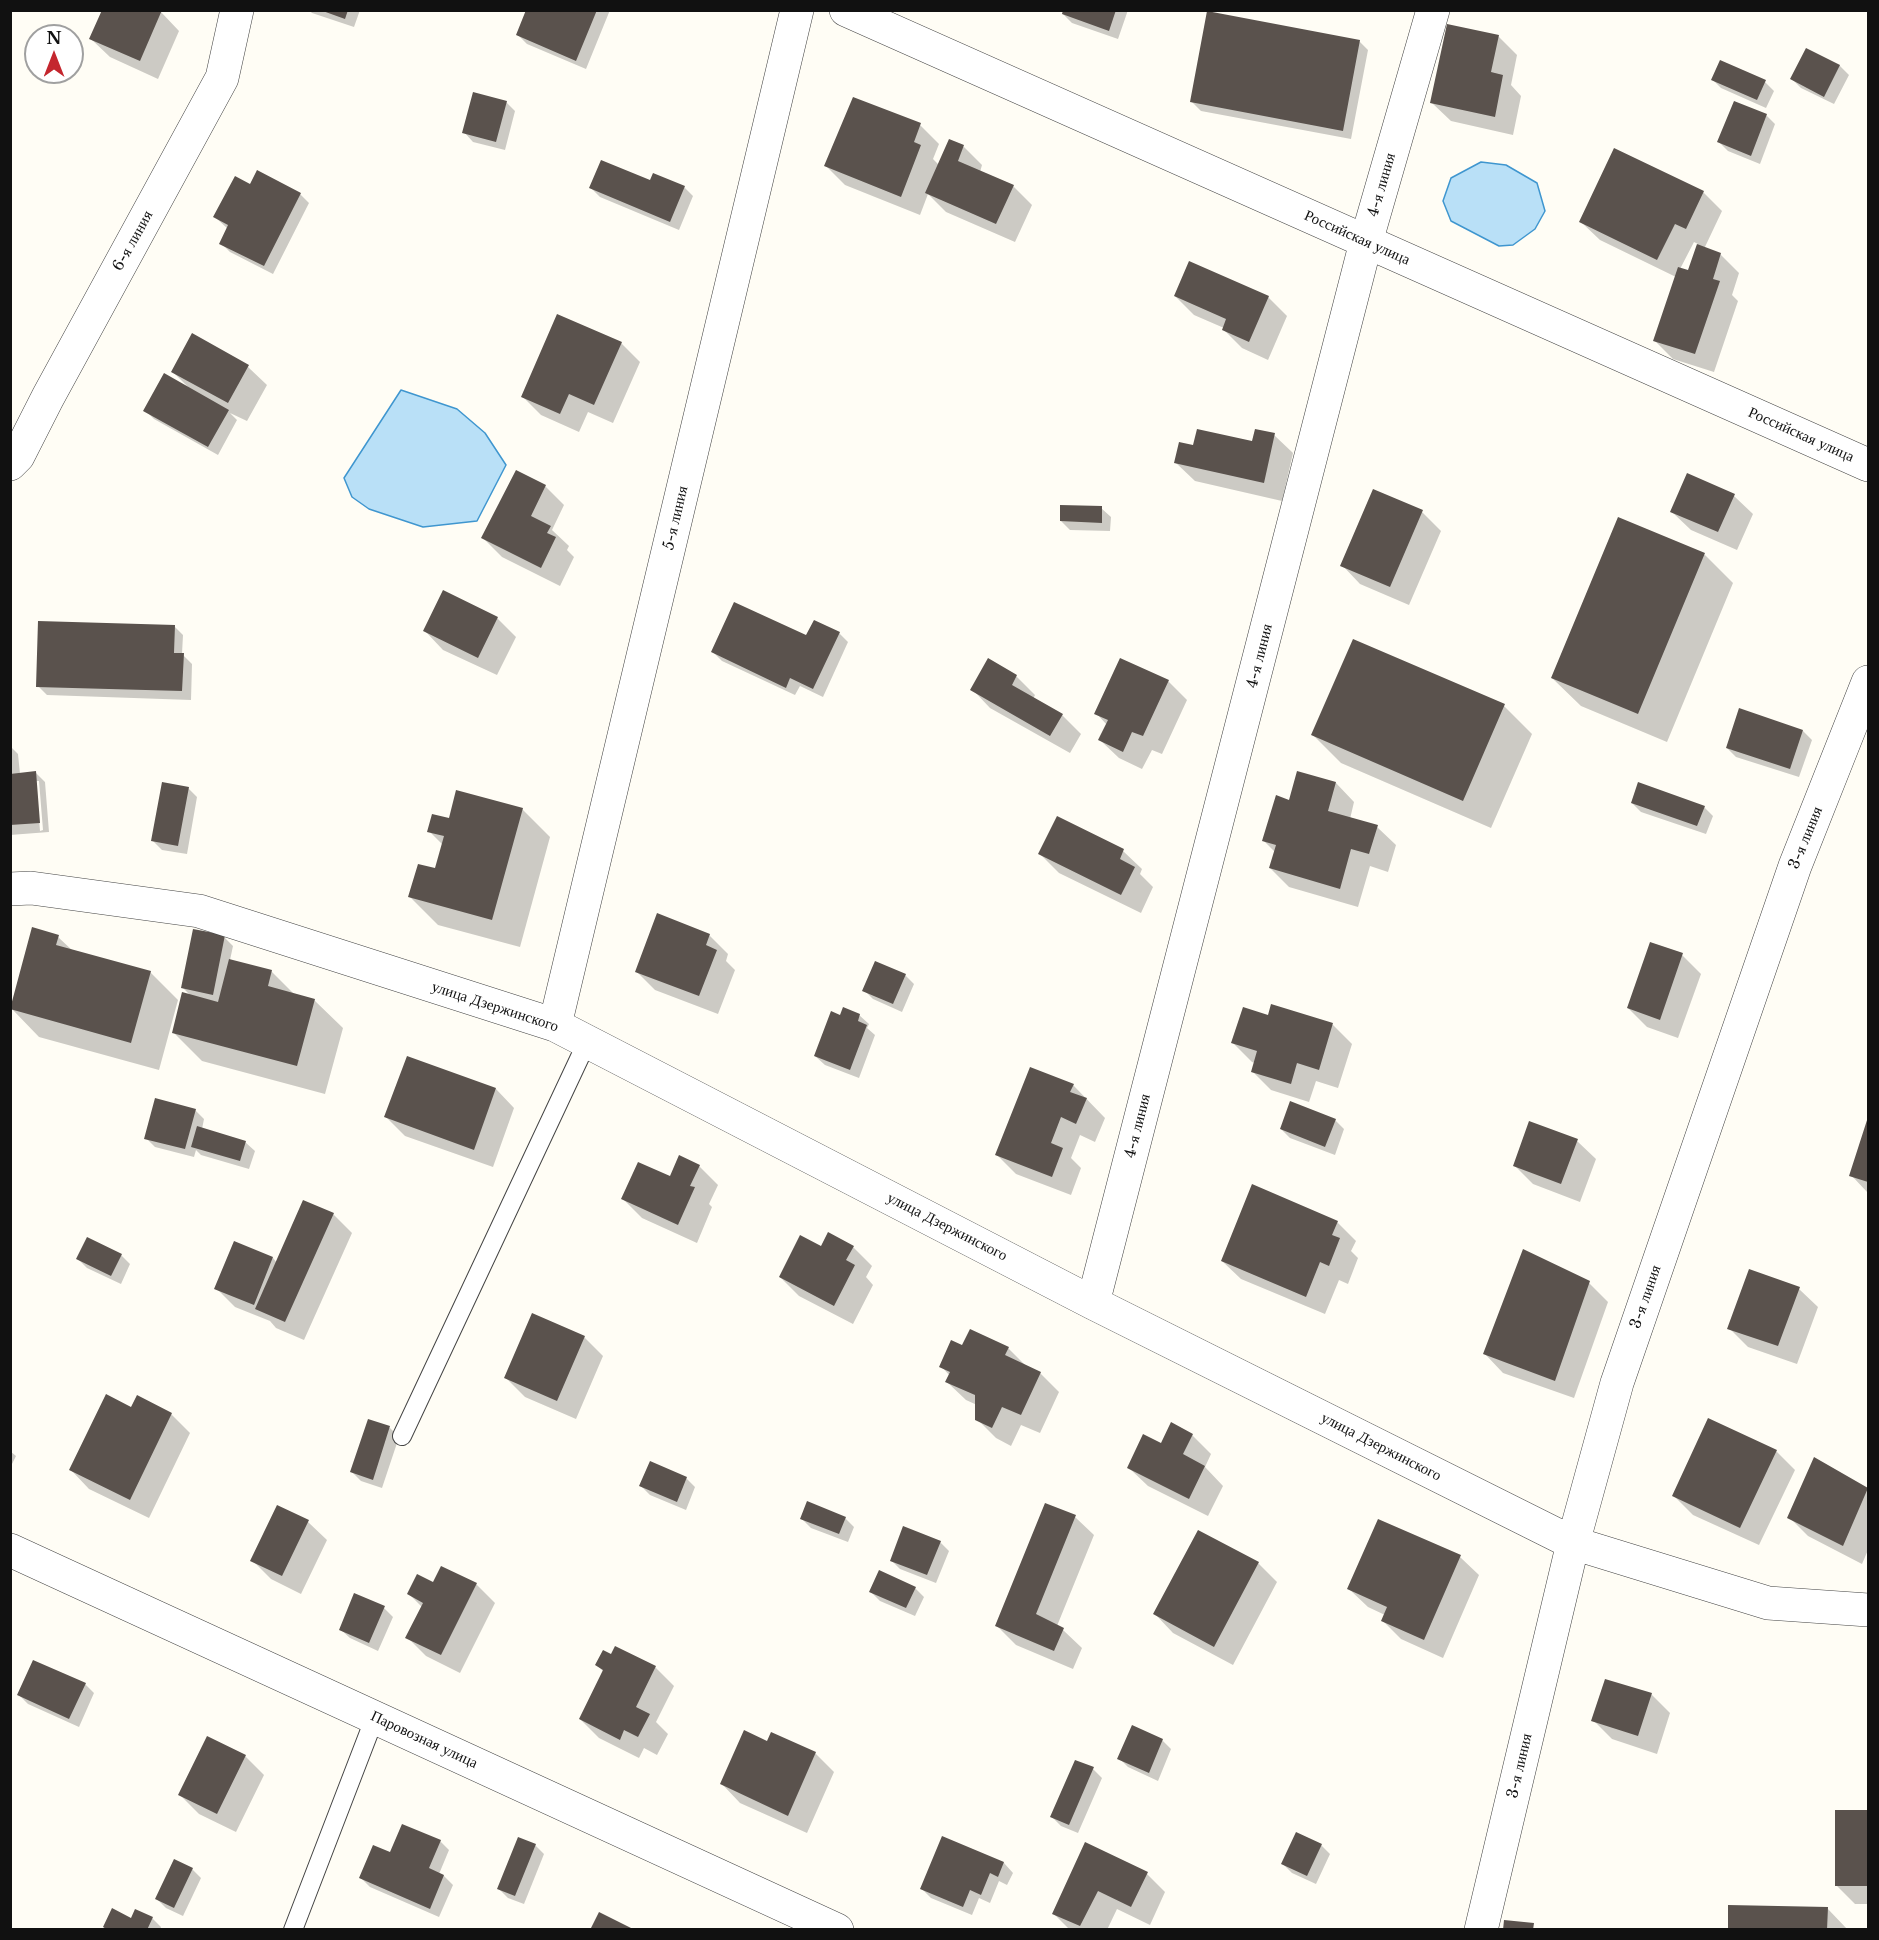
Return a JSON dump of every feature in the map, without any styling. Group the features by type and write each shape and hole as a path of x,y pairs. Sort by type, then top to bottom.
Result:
{"street":[{"name":"6-я линия","path":"10,464 18,456 222,78 237,10"},
{"name":"5-я линия","path":"555,1025 797,10"},
{"name":"Российская улица","path":"846,10 1869,465"},
{"name":"4-я линия","path":"1093,1303 1366,242 1432,10"},
{"name":"3-я линия","path":"1481,1929 1573,1543 1617,1383 1795,866 1869,682"},
{"name":"улица Дзержинского","path":"10,889 31,888 199,911 555,1025 1093,1303 1573,1543 1768,1603 1869,1610"},
{"name":"Паровозная улица","path":"10,1550 837,1929"}],"lane":[{"path":"402,1436 587,1042"},
{"path":"293,1929 375,1717"}],"water":[{"path":"1481,162 1506,165 1537,183 1545,211 1535,229 1513,245 1499,246 1451,221 1443,201 1451,178"},
{"path":"401,390 457,409 485,433 506,465 477,521 423,527 369,509 352,497 344,478"}],"building":[{"path":"102,10 162,10 140,61 89,39"},
{"path":"320,10 348,10 345,19"},
{"path":"526,10 597,10 576,61 516,35"},
{"path":"1063,10 1116,10 1109,31 1062,14"},
{"path":"1207,11 1360,40 1343,131 1190,102"},
{"path":"1447,24 1499,35 1491,72 1503,75 1495,117 1430,103"},
{"path":"1806,48 1840,65 1824,97 1790,79"},
{"path":"1720,60 1766,80 1757,100 1711,80"},
{"path":"473,92 507,101 496,142 462,133"},
{"path":"853,97 921,123 914,142 921,145 901,197 824,166"},
{"path":"1734,101 1767,114 1751,156 1717,142"},
{"path":"949,139 964,145 958,161 1014,185 996,224 925,193"},
{"path":"1614,148 1704,191 1686,229 1675,224 1657,260 1579,222"},
{"path":"601,160 650,180 653,173 685,186 670,222 589,188"},
{"path":"257,170 301,193 264,266 219,244 228,225 213,217 235,176 250,184"},
{"path":"1697,244 1721,253 1713,279 1720,281 1695,354 1653,341 1678,267 1688,270"},
{"path":"1189,261 1269,296 1249,342 1222,330 1226,319 1174,296"},
{"path":"557,314 622,342 594,405 569,394 560,414 521,397"},
{"path":"192,333 249,365 228,403 171,372"},
{"path":"164,373 229,410 208,447 143,411"},
{"path":"1197,429 1252,441 1255,429 1275,433 1264,483 1174,463 1179,442 1193,445"},
{"path":"516,470 546,485 531,516 551,526 547,533 556,537 541,568 481,538"},
{"path":"1687,473 1735,494 1718,532 1670,512"},
{"path":"1373,489 1423,510 1390,587 1340,566"},
{"path":"1060,505 1102,506 1102,523 1060,521"},
{"path":"1618,517 1705,553 1638,714 1551,678"},
{"path":"443,590 498,617 478,658 423,631"},
{"path":"734,602 806,635 814,620 840,632 813,689 790,678 786,688 711,652"},
{"path":"38,621 175,625 174,653 184,653 182,691 36,687"},
{"path":"1353,639 1505,704 1463,801 1311,735"},
{"path":"988,658 1017,675 1012,685 1063,714 1050,736 970,690"},
{"path":"1120,658 1169,680 1143,736 1132,732 1123,752 1098,740 1108,720 1094,714"},
{"path":"1739,708 1803,730 1790,769 1726,748"},
{"path":"36,771 40,823 10,825 10,774"},
{"path":"1297,771 1336,782 1328,811 1378,825 1369,854 1351,849 1340,889 1269,868 1276,845 1262,841 1276,795 1289,800"},
{"path":"162,782 189,787 178,846 151,841"},
{"path":"1638,782 1705,806 1697,826 1631,803"},
{"path":"456,790 523,808 492,920 408,897 418,864 435,868 444,836 427,832 432,814 449,818"},
{"path":"1057,816 1124,849 1120,859 1135,867 1121,895 1038,854"},
{"path":"657,913 710,934 706,945 717,950 699,996 635,972"},
{"path":"32,927 59,935 56,945 151,971 131,1043 10,1009"},
{"path":"193,929 225,935 213,995 181,988"},
{"path":"1650,942 1683,953 1660,1020 1627,1008"},
{"path":"229,959 272,970 268,986 315,999 297,1066 172,1033 182,992 218,1002"},
{"path":"875,961 906,974 893,1004 862,991"},
{"path":"1271,1004 1333,1023 1319,1070 1297,1063 1291,1084 1251,1072 1257,1051 1231,1043 1243,1007 1268,1015"},
{"path":"843,1007 860,1014 858,1021 867,1025 850,1070 814,1056 831,1011 840,1015"},
{"path":"407,1056 496,1088 474,1150 384,1117"},
{"path":"1030,1067 1074,1084 1070,1092 1087,1098 1076,1124 1061,1117 1051,1143 1063,1148 1052,1177 995,1155"},
{"path":"155,1098 196,1109 185,1149 144,1139"},
{"path":"1290,1101 1336,1119 1325,1147 1280,1129"},
{"path":"1868,1117 1868,1182 1849,1176"},
{"path":"1529,1121 1578,1139 1561,1184 1513,1166"},
{"path":"197,1126 246,1141 240,1161 191,1147"},
{"path":"679,1155 700,1165 690,1186 695,1187 678,1225 621,1199 638,1162 670,1176"},
{"path":"1252,1184 1338,1221 1332,1235 1340,1238 1329,1266 1320,1262 1306,1297 1221,1261"},
{"path":"303,1200 334,1213 285,1322 255,1309"},
{"path":"828,1232 854,1246 846,1260 855,1265 834,1306 779,1277 800,1235 821,1246"},
{"path":"87,1237 122,1254 111,1276 76,1259"},
{"path":"234,1241 273,1257 254,1305 214,1289"},
{"path":"1523,1249 1590,1281 1555,1381 1483,1354"},
{"path":"1749,1269 1800,1287 1778,1346 1727,1329"},
{"path":"532,1313 585,1336 557,1401 504,1378"},
{"path":"970,1329 1009,1347 1005,1355 1041,1372 1021,1415 1002,1407 992,1428 975,1420 975,1395 945,1382 950,1372 939,1367 951,1340 962,1345"},
{"path":"106,1394 131,1407 137,1395 172,1413 130,1500 69,1470"},
{"path":"1708,1418 1777,1450 1740,1528 1672,1496"},
{"path":"368,1419 390,1426 373,1480 350,1472"},
{"path":"1171,1422 1193,1434 1183,1454 1205,1466 1189,1499 1127,1468 1143,1434 1161,1443"},
{"path":"1814,1457 1868,1488 1843,1546 1787,1518"},
{"path":"650,1461 687,1477 677,1502 639,1486"},
{"path":"807,1501 846,1517 839,1534 800,1519"},
{"path":"1045,1503 1076,1515 1036,1614 1064,1628 1054,1651 995,1626"},
{"path":"277,1505 309,1520 282,1576 250,1561"},
{"path":"1378,1519 1461,1555 1424,1640 1381,1621 1387,1607 1347,1589"},
{"path":"903,1526 941,1541 927,1575 890,1561"},
{"path":"1198,1530 1259,1562 1214,1647 1153,1614"},
{"path":"441,1566 477,1583 441,1655 405,1638 423,1603 407,1594 417,1574 433,1582"},
{"path":"879,1570 916,1587 906,1608 869,1592"},
{"path":"354,1593 385,1606 369,1643 339,1630"},
{"path":"615,1646 656,1666 636,1707 650,1714 638,1737 624,1730 620,1740 579,1719 603,1670 595,1665 603,1650 611,1654"},
{"path":"33,1660 86,1683 69,1719 17,1695"},
{"path":"1605,1679 1652,1693 1638,1736 1591,1721"},
{"path":"1132,1725 1163,1739 1149,1773 1117,1759"},
{"path":"744,1730 767,1741 771,1732 816,1752 788,1816 720,1784"},
{"path":"207,1736 246,1755 217,1814 178,1795"},
{"path":"1075,1760 1094,1767 1069,1825 1050,1817"},
{"path":"1835,1810 1868,1810 1868,1886 1835,1886"},
{"path":"402,1824 441,1840 429,1868 444,1875 430,1909 359,1878 373,1845 390,1852"},
{"path":"1296,1832 1322,1844 1307,1876 1281,1864"},
{"path":"942,1836 1004,1862 998,1877 990,1873 981,1895 970,1890 963,1907 920,1889"},
{"path":"518,1837 536,1844 515,1896 497,1889"},
{"path":"1085,1842 1148,1872 1131,1907 1098,1891 1080,1926 1052,1914"},
{"path":"174,1859 193,1868 174,1908 155,1899"},
{"path":"1728,1905 1828,1907 1827,1930 1728,1930"},
{"path":"112,1908 131,1918 135,1909 153,1917 147,1930 108,1930 103,1927"},
{"path":"599,1912 635,1930 590,1930"},
{"path":"1504,1920 1534,1923 1533,1930 1503,1930"}]}
